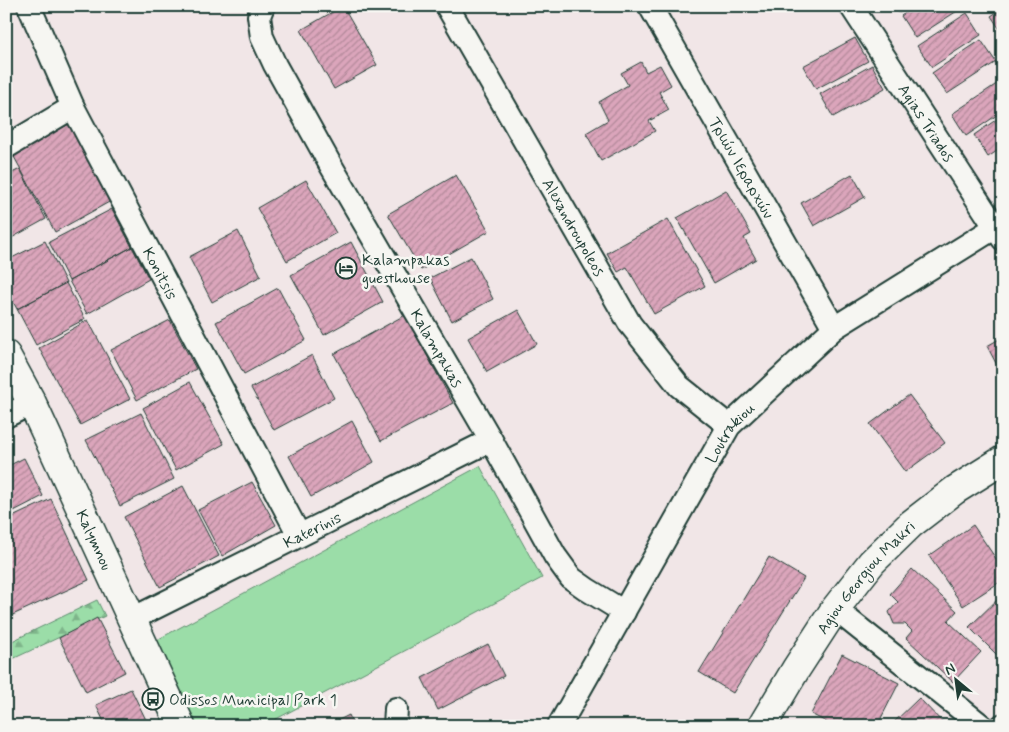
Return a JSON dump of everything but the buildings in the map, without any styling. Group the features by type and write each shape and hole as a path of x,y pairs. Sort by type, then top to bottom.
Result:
{"street":[{"name":"Konitsis","path":"30,6 73,107 299,536"},
{"name":"Kalampakas","path":"263,6 259,16 262,37 275,65 556,556 571,578 624,612"},
{"name":"Alexandroupoleos","path":"446,6 630,324 679,386 729,426"},
{"name":"Τριών Ιεραρχών","path":"650,6 834,328"},
{"name":"Agias Triados","path":"851,6 999,233"},
{"path":"6,148 73,107"},
{"name":"Loutrakiou","path":"559,726 729,426 834,328 999,233"},
{"name":"Kalymnou","path":"6,355 32,403 181,726"},
{"path":"6,416 32,403"},
{"name":"Katerinis","path":"132,619 491,440"},
{"name":"Agiou Georgiou Makri","path":"762,726 835,609 872,562 911,524 955,490 1003,460"},
{"path":"835,609 982,726"}],"green space":[{"path":"480,466 542,578 263,726 197,726 155,641"},
{"path":"97,600 105,616 6,662 6,644"}],"place":[{"name":"Kalampakas guesthouse","path":"346,268"},
{"name":"Odissos Municipal Park 1","path":"153,699"}]}
